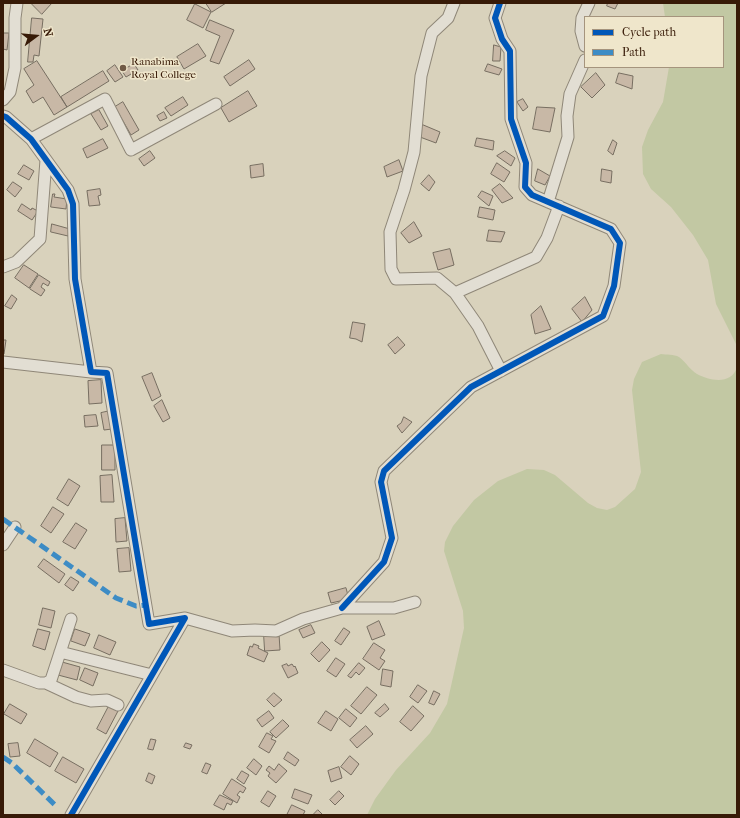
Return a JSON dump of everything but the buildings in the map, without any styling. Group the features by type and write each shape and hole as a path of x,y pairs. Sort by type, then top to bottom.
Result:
{"street":[{"path":"3,100 10,92 15,68 15,18 17,3"},
{"path":"454,3 448,18 432,33 421,76 414,152 404,190 390,232 390,269 396,279 437,278 455,293 478,326 501,371"},
{"path":"342,608 384,562 392,538 381,482 384,470 471,387 603,316 614,286 620,243 611,229 532,195 525,187 526,163 511,119 510,52 502,39 495,18 500,3"},
{"path":"584,42 581,31 582,18 589,3"},
{"path":"548,202 568,137 567,116 570,94 584,62"},
{"path":"31,139 105,99 130,150 216,104"},
{"path":"3,116 31,139 68,190 73,204 76,279 91,372"},
{"path":"3,267 16,262 40,239 46,160"},
{"path":"455,293 536,257 548,238 559,206"},
{"path":"3,362 107,373 149,624 184,618 232,631 276,631 303,619 342,608 394,608 415,602"},
{"path":"3,545 15,528"},
{"path":"72,815 184,618"},
{"path":"46,683 51,680 71,619"},
{"path":"60,652 152,675"},
{"path":"3,670 39,683 46,683 76,697 91,701 107,700 118,704"}],"green space":[{"path":"663,3 737,3 737,349 736,344 716,304 708,260 693,235 671,207 651,189 643,174 642,147 648,130 663,102 669,68 724,68 724,16 665,16"},
{"path":"661,354 677,356 697,374 714,380 726,379 730,377 737,367 737,815 367,815 375,799 396,770 430,733 447,704 464,628 463,611 444,551 445,542 453,526 474,500 498,481 527,469 544,470 555,475 588,503 597,508 607,510 615,507 635,489 641,472 632,390 634,379 642,362"}],"marked path":[{"path":"3,519 116,598 136,606 146,605"},
{"path":"3,757 12,763 55,805"}],"cycle path":[{"path":"342,608 384,562 392,538 381,482 384,471 471,387 603,316 614,286 620,243 611,229 532,195 525,187 526,163 511,119 510,51 502,39 495,18 500,3"},
{"path":"3,116 31,139 68,190 73,204 75,279 91,372 107,373 149,624 185,618 71,815"}],"place":[{"name":"Ranabima Royal College","path":"123,68"}]}
